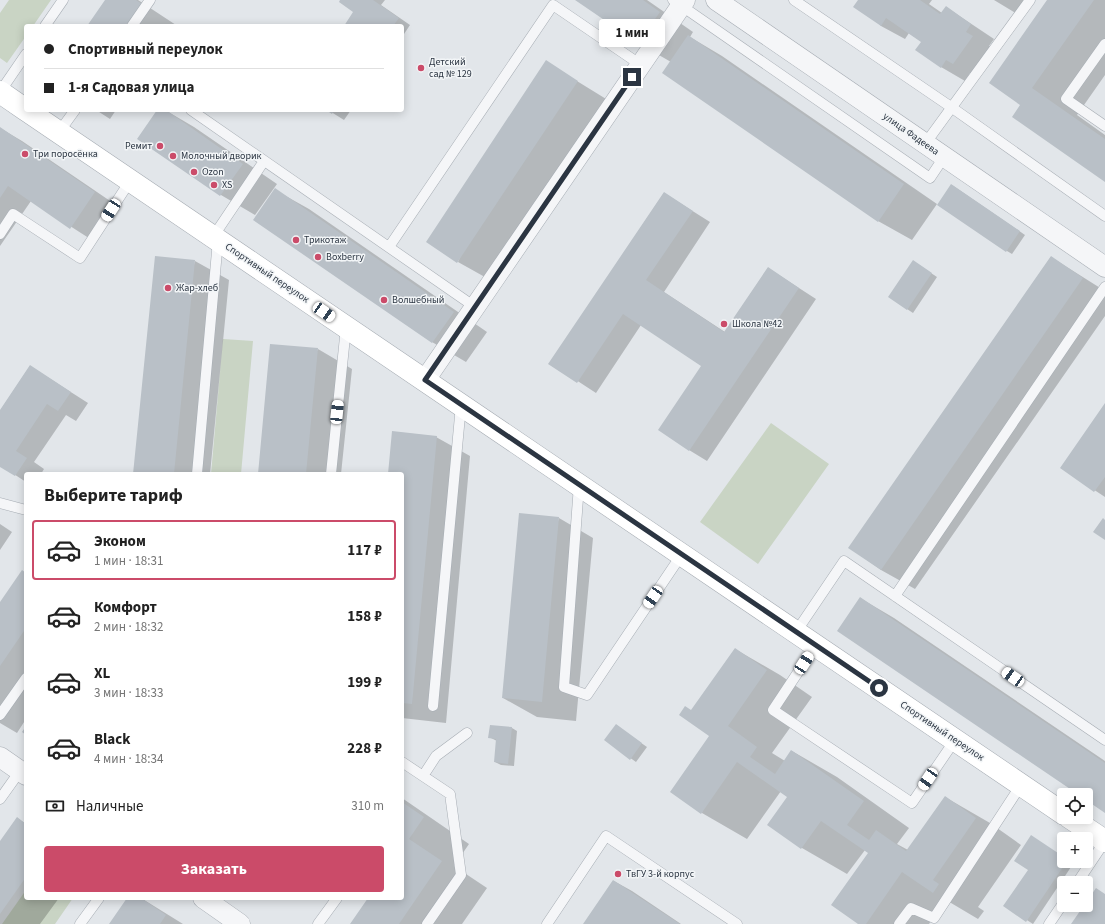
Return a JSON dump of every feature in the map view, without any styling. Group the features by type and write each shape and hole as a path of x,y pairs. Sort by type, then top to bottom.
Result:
{"street":[{"name":"улица Фадеева","path":"716,0 1105,268"},
{"path":"425,380 640,65 680,2"},
{"name":"Спортивный переулок","path":"0,92 24,109"},
{"name":"Спортивный переулок","path":"29,112 1057,809"},
{"path":"0,757 23,773"},
{"path":"1080,824 1105,841"},
{"path":"206,900 240,924"}],"lane":[{"path":"46,24 63,0"},
{"path":"133,24 150,0"},
{"path":"794,0 952,107 1105,216"},
{"path":"925,144 1030,0"},
{"path":"680,2 930,178 944,157"},
{"path":"388,247 553,5 640,65"},
{"path":"1105,44 1066,99 1105,126"},
{"path":"0,92 24,57"},
{"path":"59,132 74,112"},
{"path":"194,112 475,307"},
{"path":"197,472 216,238 264,161"},
{"path":"0,234 13,214 80,258 130,181"},
{"path":"895,596 1105,287"},
{"path":"331,472 346,327"},
{"path":"433,706 461,405"},
{"path":"579,485 564,687 587,695 682,554"},
{"path":"0,503 24,509"},
{"path":"796,632 844,561 1105,740"},
{"path":"816,645 772,710 912,803 955,740"},
{"path":"0,715 24,681"},
{"path":"422,776 436,756 467,734"},
{"path":"404,763 450,794 461,875 427,924"},
{"path":"0,799 23,773"},
{"path":"899,924 911,908 934,918 1021,785"},
{"path":"547,924 606,836 737,924"},
{"path":"1082,876 1105,841"},
{"path":"80,924 97,900"},
{"path":"318,924 335,900"},
{"path":"1049,924 1057,912"}],"green space":[{"path":"9,0 51,0 34,24 24,24 24,39 7,63 0,58 0,13"},
{"path":"223,339 253,341 241,472 211,472"},
{"path":"771,423 829,464 758,564 700,522"},
{"path":"24,893 24,900 72,900 55,924 2,924"}],"building":[{"path":"105,0 136,0 142,4 128,24 88,24"},
{"path":"340,0 373,0 399,18 394,24 345,24 353,12 339,2"},
{"path":"575,0 643,0 660,12 638,43"},
{"path":"858,0 920,0 940,14 946,6 971,24 966,32 973,36 953,64 946,60 941,68 915,50 921,42 886,18 881,26 853,7"},
{"path":"1047,0 1094,0 1032,88 1105,139 1105,182 1012,117 1020,105 989,83"},
{"path":"688,35 904,184 878,222 662,73"},
{"path":"546,60 578,81 457,263 426,242"},
{"path":"156,112 169,112 243,164 220,196 137,139"},
{"path":"0,127 95,192 70,229 8,186 0,198"},
{"path":"951,184 1020,231 1006,252 937,205"},
{"path":"275,188 454,312 432,343 253,220"},
{"path":"664,192 693,211 646,280 724,332 768,267 799,288 689,451 658,430 701,366 623,314 577,383 548,364"},
{"path":"155,256 195,260 174,472 133,472"},
{"path":"1051,256 1083,278 881,570 848,548"},
{"path":"913,260 932,273 907,310 888,297"},
{"path":"270,344 318,348 306,472 258,472"},
{"path":"30,365 71,392 58,411 47,404 16,451 27,458 15,476 0,467 0,410"},
{"path":"1105,403 1105,477 1094,492 1060,468"},
{"path":"392,431 437,436 412,704 404,703 404,472 388,472"},
{"path":"519,513 559,517 542,702 502,698"},
{"path":"1103,518 1105,520 1105,540 1093,532"},
{"path":"22,570 24,572 24,631 0,666 0,602"},
{"path":"860,597 1105,763 1105,813 1093,805 1093,788 1069,788 837,631"},
{"path":"735,648 767,670 728,726 757,747 750,757 775,774 791,750 864,801 847,825 869,840 876,830 906,851 945,796 976,818 933,880 939,884 933,893 902,872 866,924 858,924 831,905 868,853 821,821 801,849 767,825 787,797 737,762 701,814 670,792 709,736 679,715 685,706 691,710"},
{"path":"616,724 642,743 630,760 604,740"},
{"path":"490,725 512,727 508,764 494,762 496,739 488,738"},
{"path":"404,803 424,817 409,839 442,861 399,924 350,924 367,900 404,900"},
{"path":"17,817 24,822 24,880 0,914 0,841"},
{"path":"1031,835 1057,852 1057,868 1062,868 1026,922 1003,906 1028,870 1014,861"},
{"path":"613,880 680,924 583,924"},
{"path":"1096,888 1105,894 1105,924 1071,924 1079,912 1093,912 1093,892"},
{"path":"126,900 144,900 166,915 160,924 109,924"}],"place":[{"name":"Детский сад № 129","path":"421,68"},
{"name":"Ремит","path":"160,146"},
{"name":"Три поросёнка","path":"25,154"},
{"name":"Молочный дворик","path":"173,156"},
{"name":"Ozon","path":"194,172"},
{"name":"XS","path":"214,185"},
{"name":"Трикотаж","path":"296,240"},
{"name":"Boxberry","path":"318,257"},
{"name":"Жар-хлеб","path":"168,288"},
{"name":"Волшебный","path":"384,300"},
{"name":"Школа №42","path":"724,324"},
{"name":"ТвГУ 3-й корпус","path":"618,874"}],"route":[{"path":"632,77 425,380 879,688"}]}
